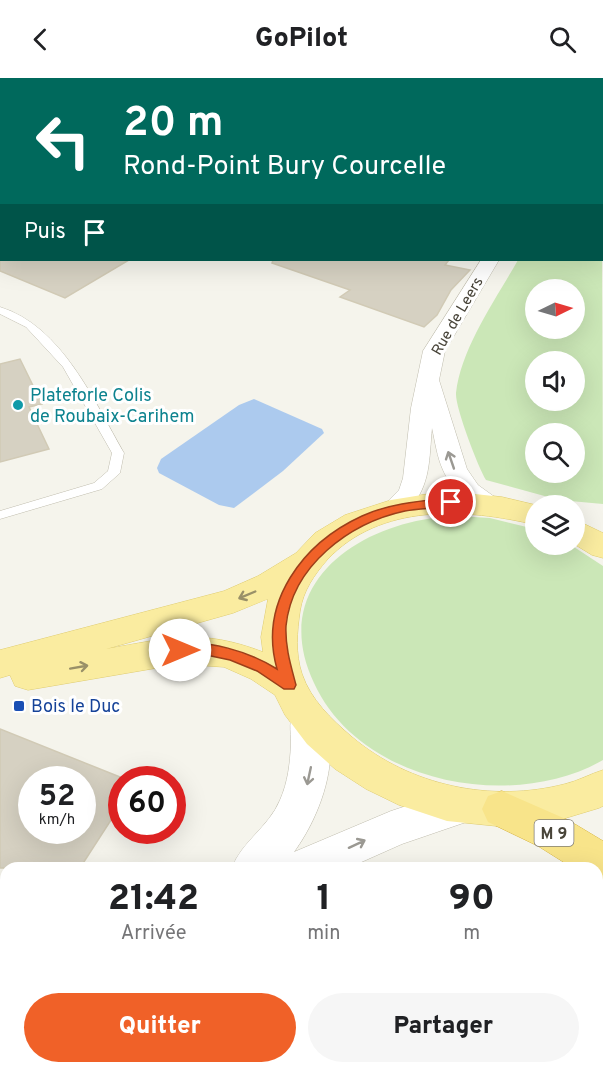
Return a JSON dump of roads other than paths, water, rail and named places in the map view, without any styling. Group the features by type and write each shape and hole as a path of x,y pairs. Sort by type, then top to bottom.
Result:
{"highway":[{"name":"M 9","path":"502,809 553,833 600,862"}],"main road":[{"path":"0,664 233,601 270,585 334,537 356,524 393,510 439,502 487,504 525,513"},
{"path":"585,523 603,522"},
{"path":"585,536 603,547"},
{"path":"315,553 294,580 281,613 280,655 289,685 308,718 336,748 372,774 414,794 461,806 502,809 552,804 603,787"},
{"path":"0,680 180,650 198,650 222,652 243,659 273,673 289,685"}],"street":[{"name":"Rue de Leers","path":"393,510 410,493 415,478 421,418 434,351 489,261"},
{"name":"Rue de Leers","path":"428,375 442,432 455,470 469,491 487,504"},
{"path":"259,862 277,842 302,800 311,759 312,739 308,718"},
{"path":"317,862 391,829 461,806"}],"lane":[{"path":"0,310 30,325 68,365 118,453 114,472 98,486 0,514"}],"water":[{"path":"254,399 322,429 324,433 283,471 234,508 219,505 159,473 157,468 161,459 239,405"}],"place":[{"name":"Plateforle Colis de Roubaix-Carihem","path":"18,405"},
{"name":"Bois le Duc","path":"19,706"}]}
